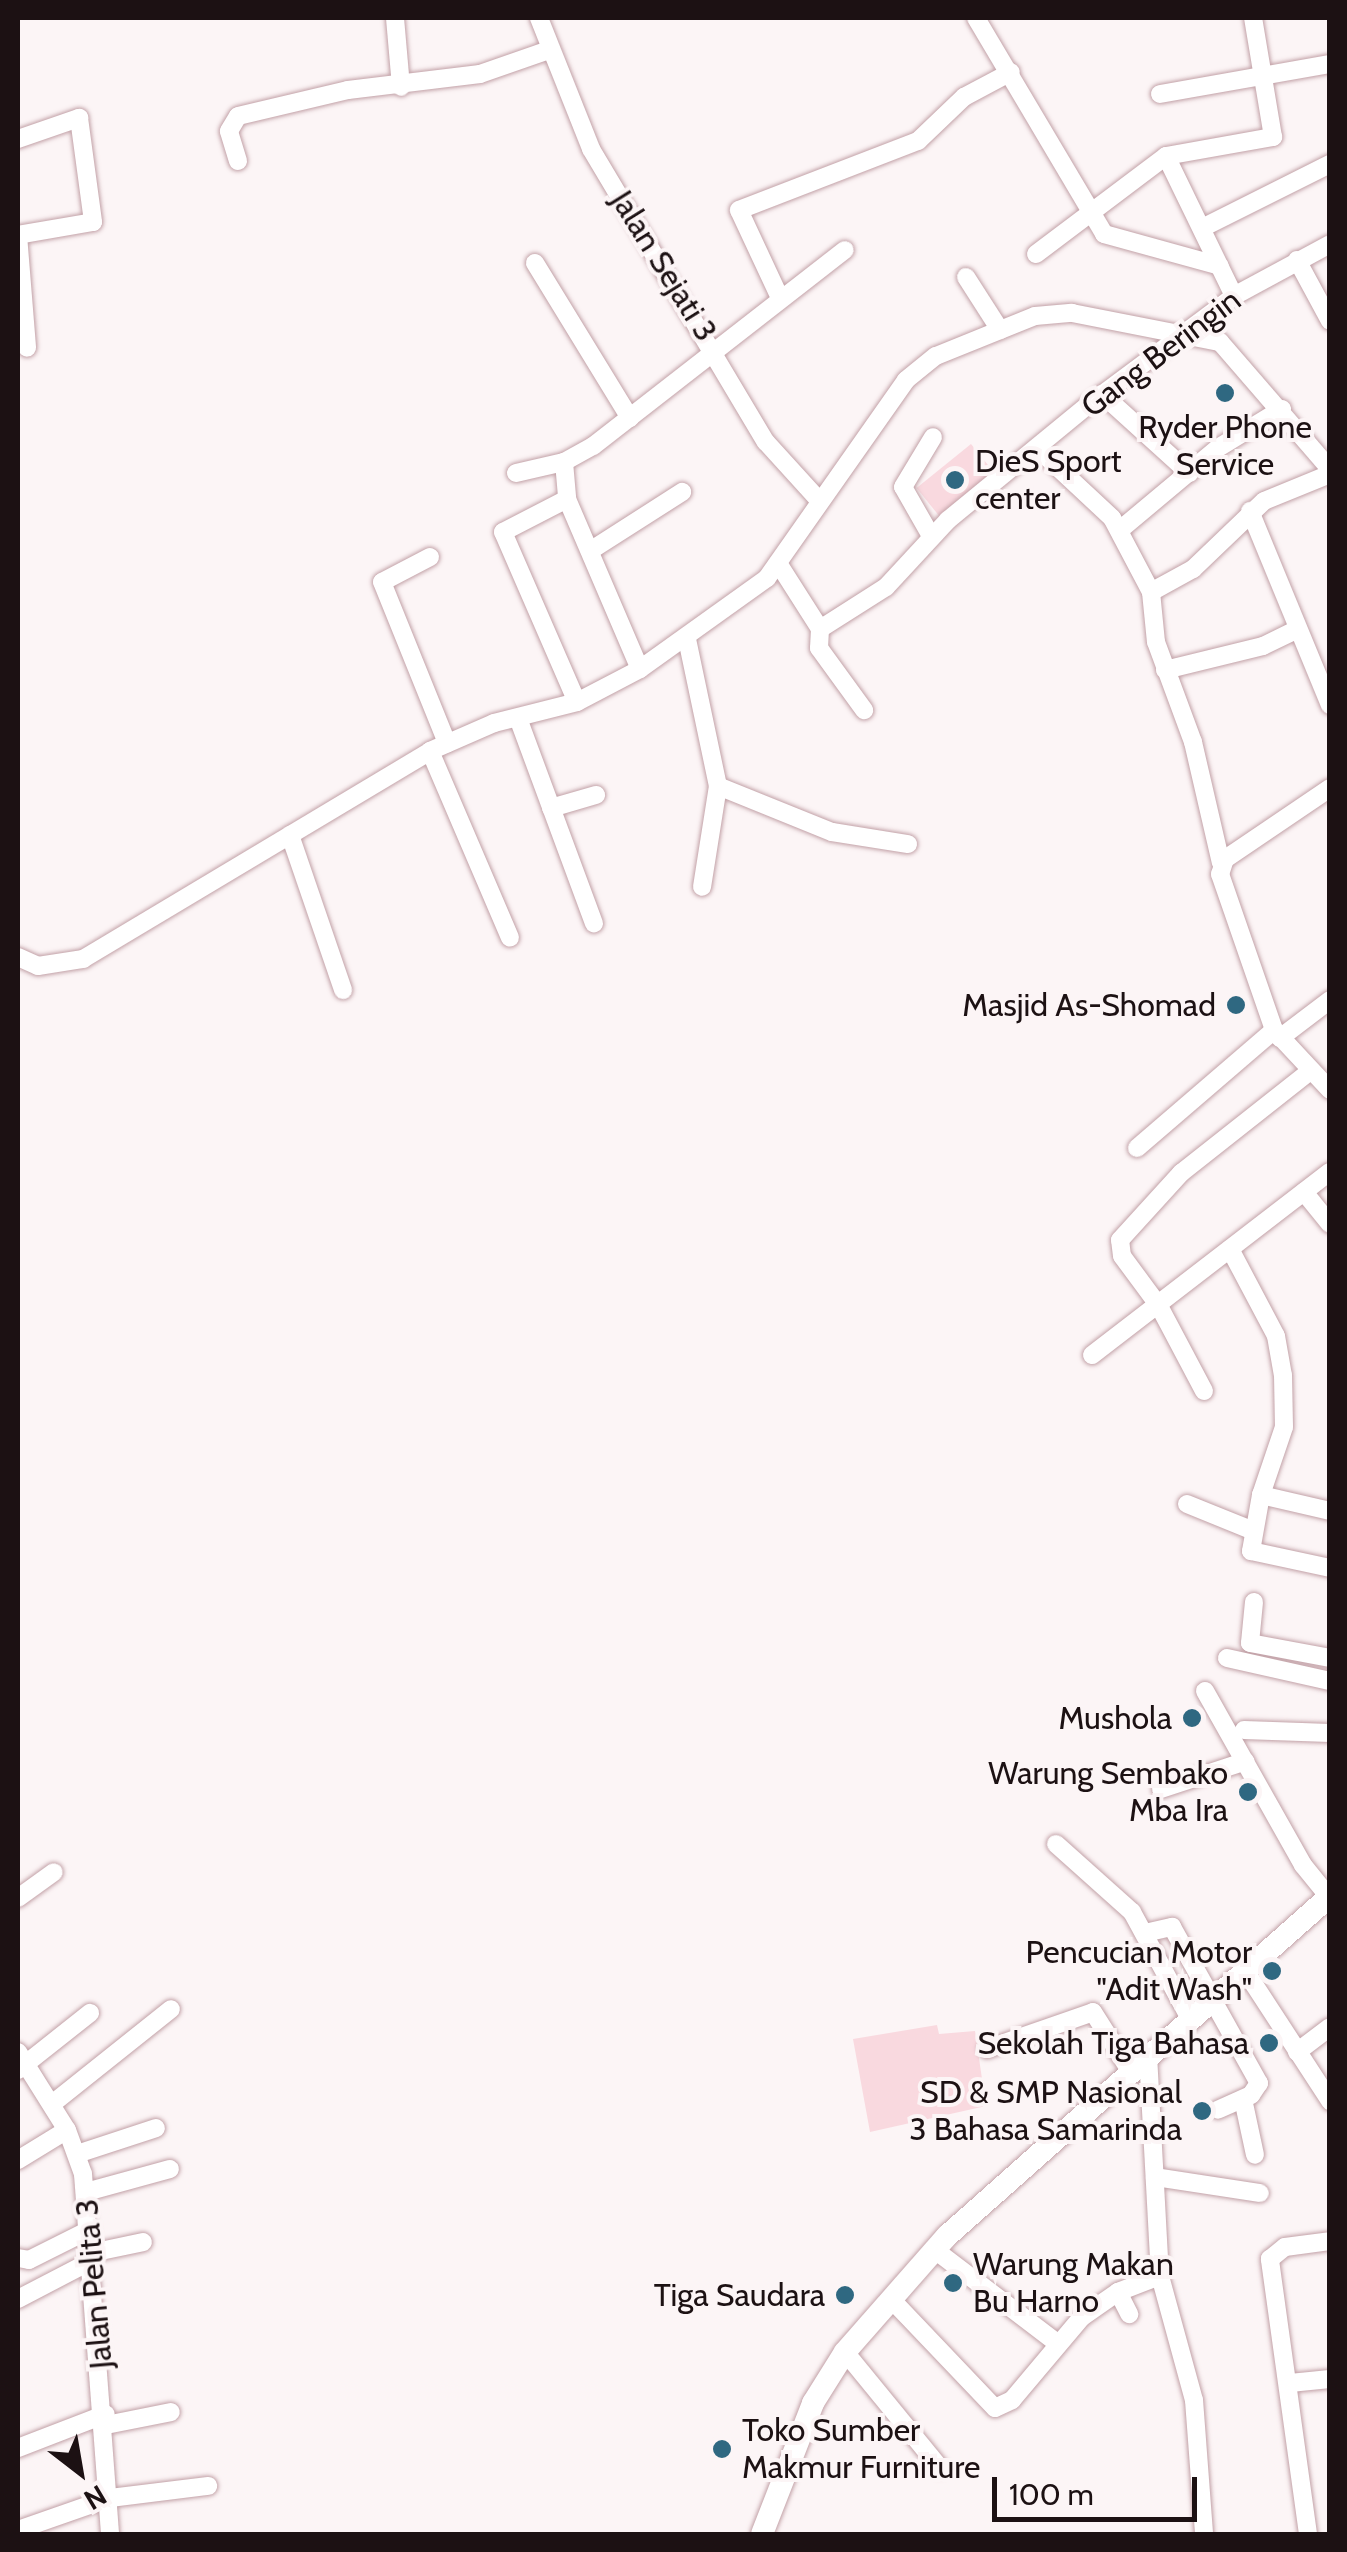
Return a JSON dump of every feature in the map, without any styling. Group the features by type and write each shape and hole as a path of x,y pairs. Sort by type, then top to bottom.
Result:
{"main road":[{"path":"762,2534 798,2434 845,2352 935,2250 1139,2062 1329,1897"}],"street":[{"path":"395,18 401,87"},
{"name":"Jalan Sejati 3","path":"539,18 591,149 718,353 766,442 817,498"},
{"path":"1001,18 980,23 1092,216 1113,240 1220,266"},
{"path":"1036,254 1092,216 1166,156 1273,137 1252,18"},
{"path":"238,161 229,132 238,116 348,90 401,87 508,67 549,50"},
{"path":"1160,94 1263,71 1330,64"},
{"path":"780,298 739,210 918,141 964,97 1011,72"},
{"path":"18,139 79,118 93,222 18,235 27,348"},
{"path":"1166,156 1204,227 1234,296"},
{"path":"1204,227 1330,164"},
{"name":"Gang Beringin","path":"820,629 886,587 930,536 1102,394 1234,296 1330,244"},
{"path":"516,474 564,462 630,418 845,250"},
{"path":"1297,260 1330,321"},
{"path":"535,263 630,418"},
{"path":"966,277 1000,330"},
{"path":"18,957 38,966 84,959 438,747 577,702 640,669 750,594 778,563 817,498 906,380 936,356 1052,312 1190,331 1232,352 1330,472 1250,512 1193,569 1151,592"},
{"path":"1102,394 1189,473"},
{"path":"1121,529 1189,473 1282,409"},
{"path":"930,536 903,487 933,437"},
{"path":"1038,449 1121,529 1151,592 1164,670 1194,742 1221,869 1277,1034 1330,1090"},
{"path":"564,462 568,498 640,669"},
{"path":"593,550 682,492"},
{"path":"568,498 503,532 577,702"},
{"path":"1250,512 1294,630 1330,705"},
{"path":"430,557 382,582 438,747 510,938"},
{"path":"778,563 820,629 819,648 864,710"},
{"path":"1164,670 1253,649 1294,630"},
{"path":"687,639 718,786 702,887"},
{"path":"518,718 594,924"},
{"path":"718,786 832,832 908,844"},
{"path":"1221,869 1330,788"},
{"path":"551,808 596,794"},
{"path":"290,835 343,990"},
{"path":"1137,1148 1218,1077 1330,1000"},
{"path":"1204,1391 1159,1306 1122,1256 1126,1228 1181,1173 1309,1072"},
{"path":"1092,1356 1330,1172"},
{"path":"1304,1192 1330,1224"},
{"path":"1230,1249 1276,1336 1284,1375 1284,1427 1251,1530 1251,1551 1330,1568"},
{"path":"1261,1495 1330,1510"},
{"path":"1187,1504 1251,1530"},
{"path":"1254,1602 1248,1642 1330,1658"},
{"path":"1227,1658 1330,1680"},
{"path":"1205,1691 1241,1731 1246,1761 1303,1864 1329,1897"},
{"path":"1241,1731 1330,1733"},
{"path":"1161,1789 1246,1761"},
{"path":"1056,1844 1132,1912 1190,2017"},
{"path":"18,1898 54,1872"},
{"path":"1145,1933 1172,1927 1259,2083 1243,2099 1218,2110"},
{"path":"1244,1969 1330,2101"},
{"path":"52,2104 171,2008"},
{"path":"21,2063 90,2012"},
{"path":"987,2048 1093,2012 1139,2062 1155,2176 1160,2276 1194,2400 1204,2534"},
{"path":"1297,2052 1330,2027"},
{"name":"Jalan Pelita 3","path":"21,2063 67,2130 86,2192 106,2420 110,2534"},
{"path":"1243,2099 1255,2155"},
{"path":"77,2154 156,2128"},
{"path":"18,2160 67,2130"},
{"path":"86,2192 170,2168"},
{"path":"1155,2176 1260,2193"},
{"path":"18,2258 29,2260 90,2230"},
{"path":"1308,2534 1270,2259 1284,2247 1330,2241"},
{"path":"18,2299 91,2257 142,2242"},
{"path":"935,2250 1057,2344"},
{"path":"892,2300 995,2408 1012,2400 1057,2344 1118,2292 1160,2276"},
{"path":"1118,2292 1129,2314"},
{"path":"845,2352 940,2468"},
{"path":"1290,2383 1330,2379"},
{"path":"18,2448 106,2420 171,2412"},
{"path":"18,2530 110,2498 208,2486"}],"shaded area":[{"name":"DieS Sport center","path":"971,444 995,474 941,518 917,488"},
{"path":"937,2025 939,2034 975,2031 986,2106 870,2132 853,2039"}],"place":[{"name":"Ryder Phone Service","path":"1225,393"},
{"name":"DieS Sport center","path":"955,480"},
{"name":"Masjid As-Shomad","path":"1236,1005"},
{"name":"Mushola","path":"1192,1718"},
{"name":"Warung Sembako Mba Ira","path":"1248,1792"},
{"name":"Pencucian Motor \"Adit Wash\"","path":"1272,1971"},
{"name":"Sekolah Tiga Bahasa","path":"1269,2043"},
{"name":"SD & SMP Nasional 3 Bahasa Samarinda","path":"1202,2111"},
{"name":"Warung Makan Bu Harno","path":"953,2283"},
{"name":"Tiga Saudara","path":"845,2295"},
{"name":"Toko Sumber Makmur Furniture","path":"722,2449"}]}
